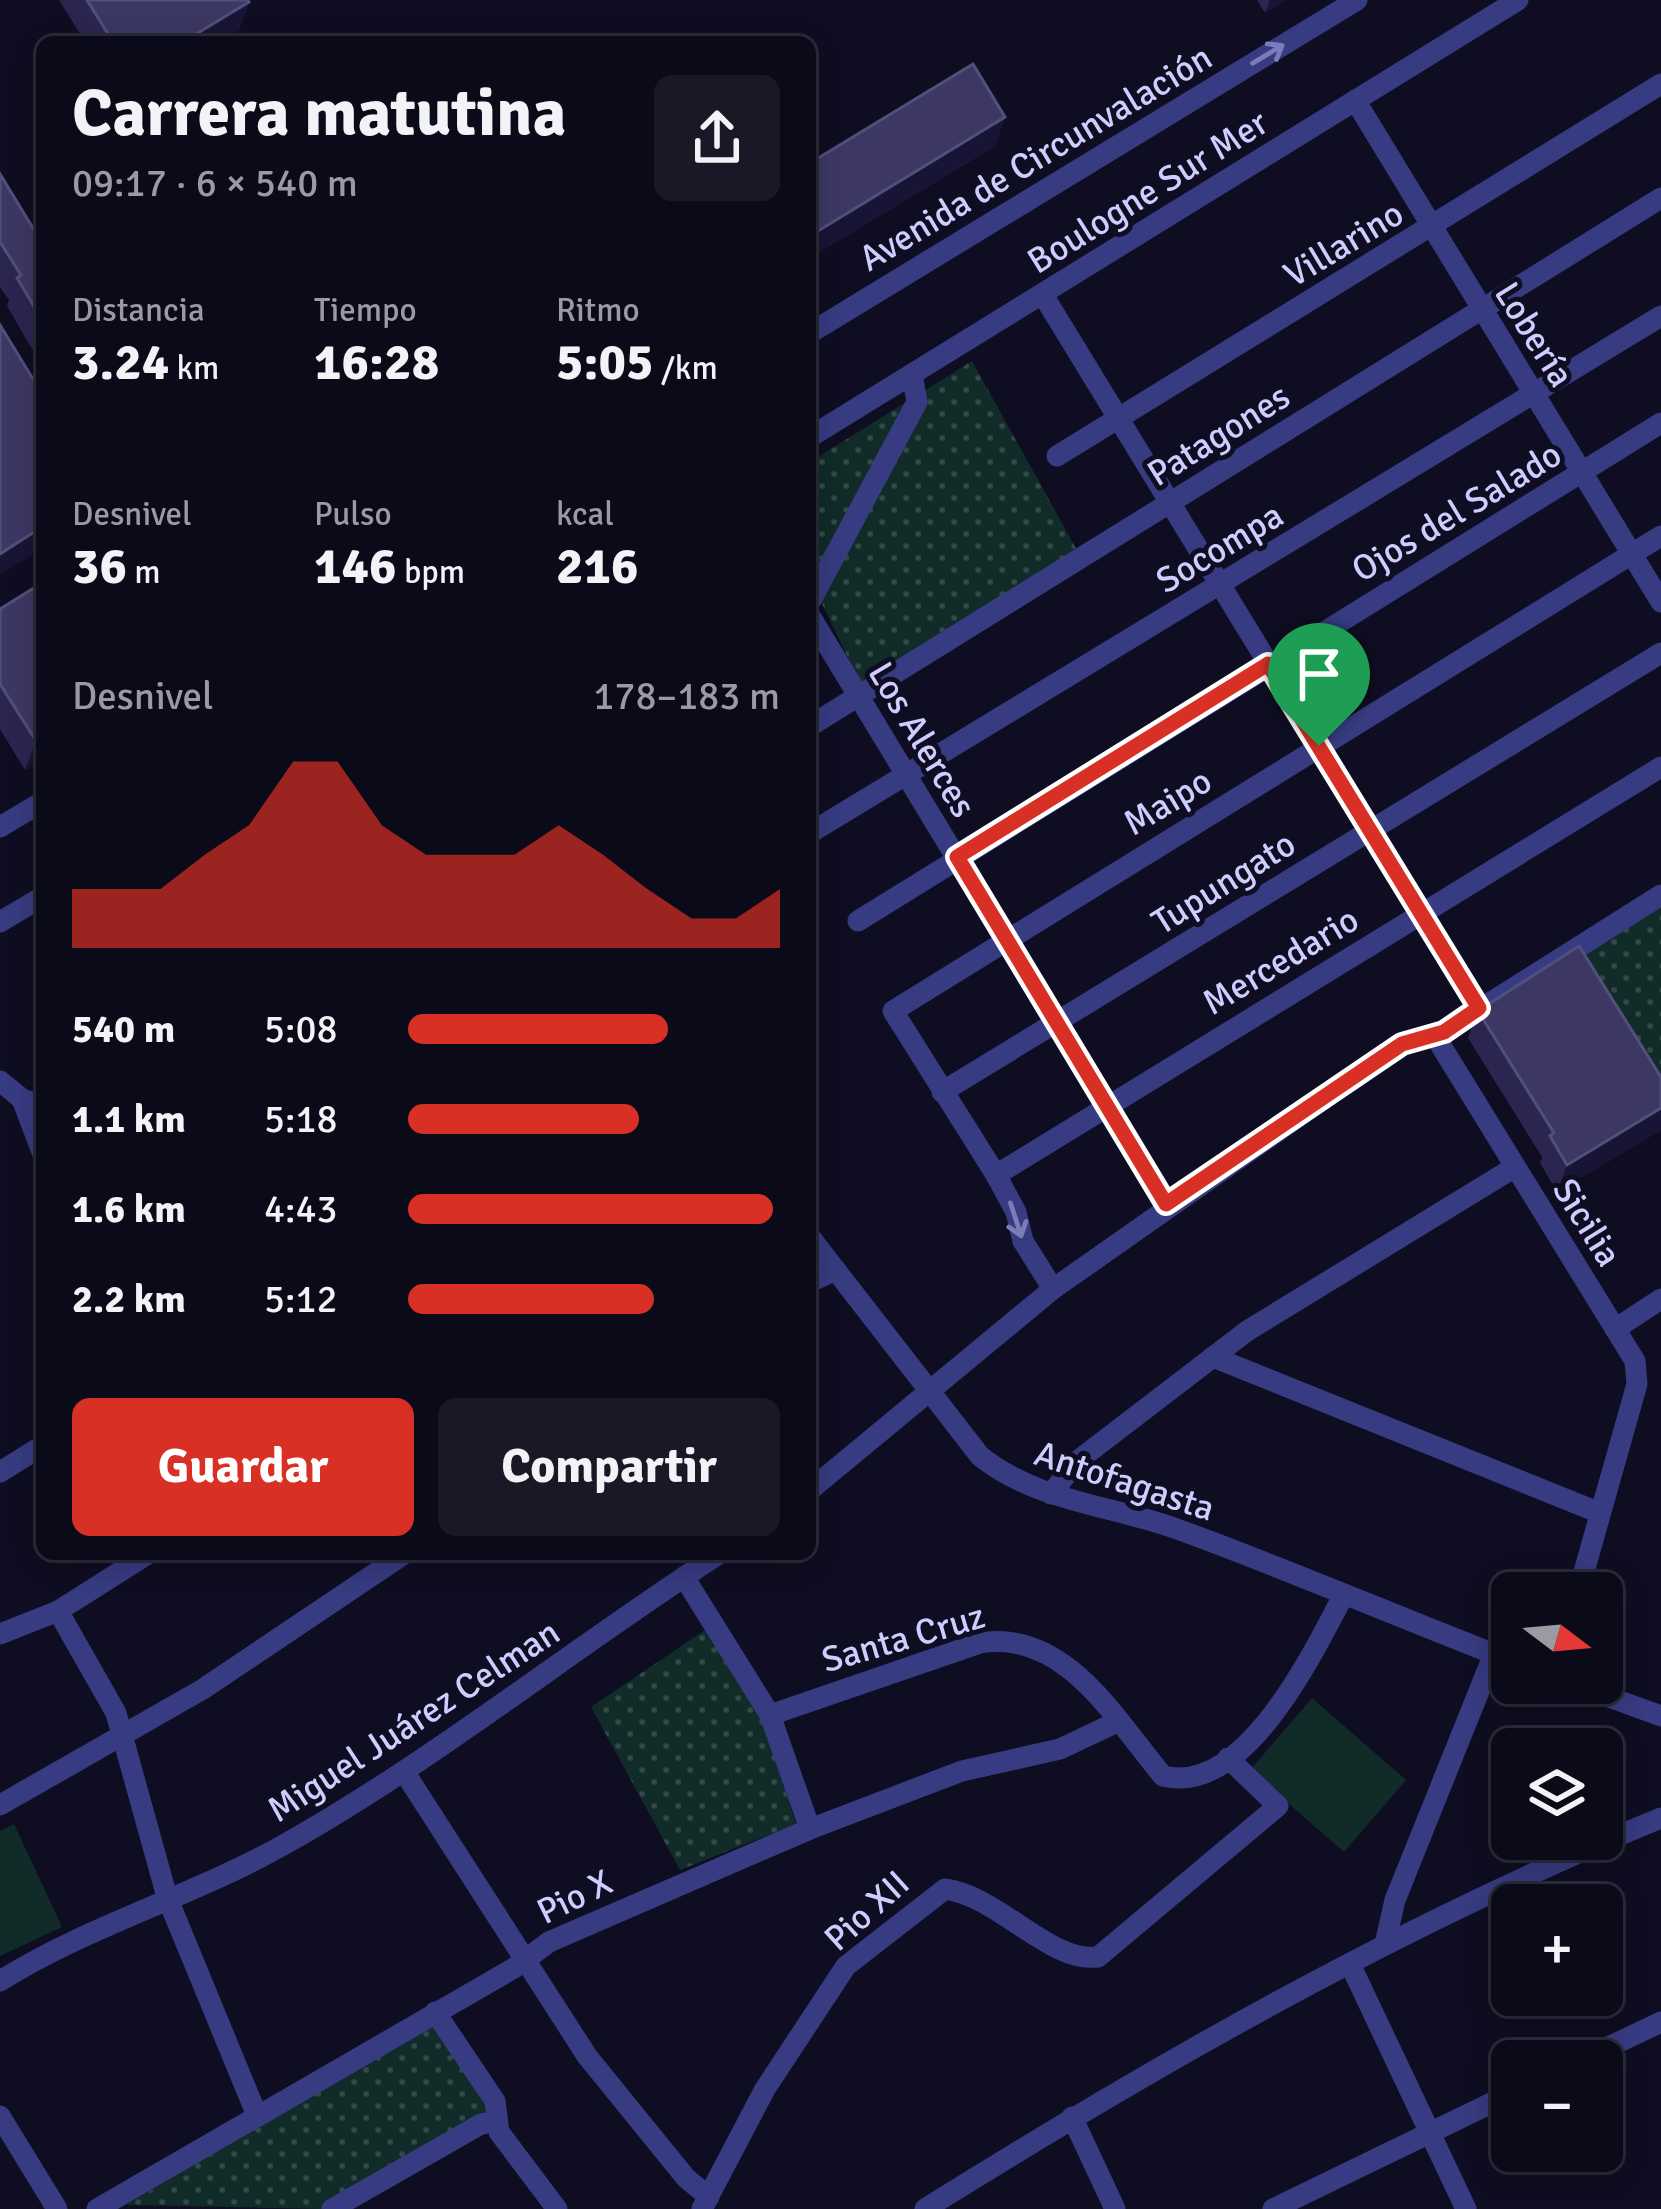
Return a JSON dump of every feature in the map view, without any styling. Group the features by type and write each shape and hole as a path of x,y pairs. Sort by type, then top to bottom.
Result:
{"street":[{"name":"Avenida de Circunvalación","path":"816,330 1357,0"},
{"name":"Boulogne Sur Mer","path":"816,433 1518,0"},
{"name":"Villarino","path":"1058,456 1661,84"},
{"name":"Lobería","path":"1355,100 1661,602"},
{"name":"Patagones","path":"816,723 1661,198"},
{"path":"1043,296 1479,1008"},
{"name":"Socompa","path":"816,829 1535,397 1661,316"},
{"path":"816,591 917,402 912,374"},
{"name":"Ojos del Salado","path":"858,921 1661,423"},
{"name":"Maipo","path":"942,1092 893,1011 1661,536"},
{"name":"Los Alerces","path":"816,626 1166,1204"},
{"name":"Tupungato","path":"942,1092 1661,652"},
{"name":"Mercedario","path":"996,1175 1661,767"},
{"path":"0,827 36,806"},
{"path":"816,1485 928,1389 1166,1204 1402,1044 1436,1036 1661,895"},
{"path":"0,922 36,901"},
{"name":"Sicilia","path":"1436,1036 1635,1361 1637,1384 1583,1572"},
{"path":"0,1081 32,1102"},
{"path":"942,1092 996,1175 1016,1212 1023,1241 1053,1289"},
{"path":"1051,1494 1076,1462 1214,1357 1515,1167"},
{"name":"Antofagasta","path":"816,1245 980,1456 1006,1475 1051,1494 1173,1527 1491,1653"},
{"path":"816,1279 836,1270"},
{"path":"1615,1329 1661,1299"},
{"path":"1214,1357 1600,1513"},
{"path":"0,1472 36,1450"},
{"path":"0,1634 58,1611 139,1560"},
{"path":"0,1804 250,1660 395,1560"},
{"name":"Miguel Juárez Celman","path":"0,1981 62,1942 274,1850 405,1773 710,1560"},
{"path":"684,1577 770,1714 810,1828"},
{"name":"Santa Cruz","path":"770,1714 844,1685 1004,1640 1056,1656 1163,1776 1186,1779 1228,1758 1282,1704 1343,1596"},
{"path":"58,1611 124,1735 167,1897 256,2113"},
{"path":"1385,1944 1394,1900 1491,1685"},
{"path":"1623,1703 1661,1717"},
{"name":"Pio X","path":"106,2207 256,2113 527,1958 632,1905 810,1828 962,1771 1060,1749 1118,1722"},
{"name":"Pio XII","path":"705,2203 765,2089 846,1966 945,1889 991,1904 1066,1952 1098,1957 1278,1807 1228,1758"},
{"path":"405,1773 587,2056 705,2203"},
{"path":"925,2209 1072,2117 1385,1944 1555,1862 1661,1818"},
{"path":"1350,1964 1466,2209"},
{"path":"435,2012 495,2101 494,2122 557,2209"},
{"path":"1623,2040 1661,2022"},
{"path":"1273,2209 1491,2103"},
{"path":"0,2116 56,2209"},
{"path":"1072,2117 1115,2209"},
{"path":"337,2208 481,2124 494,2122"}],"green space":[{"path":"972,361 1078,552 861,685 816,591 816,458"},
{"path":"1661,904 1661,1108 1569,962"},
{"path":"705,1630 764,1724 796,1824 680,1870 591,1707"},
{"path":"1312,1698 1406,1780 1344,1852 1250,1770"},
{"path":"14,1824 62,1927 0,1956 0,1831"},
{"path":"439,2021 494,2112 325,2209 126,2205"}],"building":[{"path":"87,0 249,2 193,36 109,36"},
{"path":"973,64 1005,117 818,231 816,159"},
{"path":"0,174 36,233 36,310 17,278 21,275 0,242"},
{"path":"0,325 36,384 36,531 0,554"},
{"path":"36,587 36,741 0,684 0,609"},
{"path":"1579,946 1661,1077 1661,1108 1567,1165 1550,1136 1554,1133 1478,1011"}],"route":[{"path":"1268,664 1319,746 1479,1008 1436,1036 1402,1044 1166,1204 957,857 1268,664"}]}
